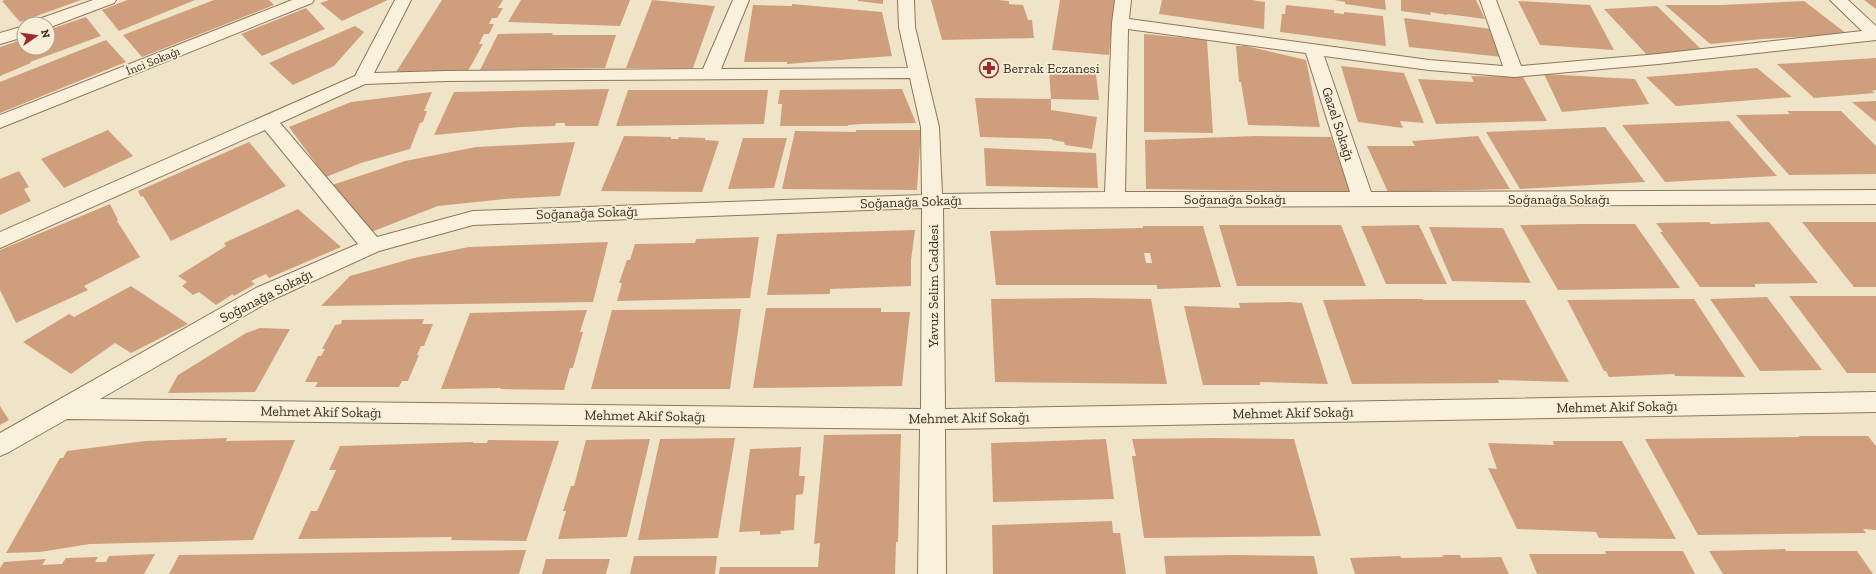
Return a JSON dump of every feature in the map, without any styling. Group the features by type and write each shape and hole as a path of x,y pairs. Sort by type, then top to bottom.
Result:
{"street":[{"path":"56,19 108,0"},
{"name":"İnci Sokağı","path":"0,122 306,0"},
{"path":"362,79 403,0"},
{"path":"710,74 741,0"},
{"name":"Yavuz Selim Caddesi","path":"906,0 907,27 930,126 933,201 932,574"},
{"path":"1114,199 1120,23 1123,0"},
{"path":"1488,0 1514,72"},
{"path":"1838,0 1876,35"},
{"path":"1120,23 1430,65 1514,72 1658,59 1876,35"},
{"path":"0,39 16,33"},
{"name":"Gazel Sokağı","path":"1313,49 1363,199"},
{"path":"0,241 362,79 446,76 918,74"},
{"path":"268,121 372,246"},
{"name":"Soğanağa Sokağı","path":"0,446 264,294 372,246 473,218 933,201 1114,199 1876,197"},
{"name":"Mehmet Akif Sokağı","path":"62,409 933,419 1876,402"}],"building":[{"path":"81,0 37,16 16,16 16,17 2,1"},
{"path":"127,0 195,0 119,31 102,10"},
{"path":"214,0 269,0 274,5 142,57 123,35"},
{"path":"329,0 388,0 342,21 320,3"},
{"path":"442,0 503,0 498,8 503,8 497,18 492,18 489,24 494,24 489,34 484,34 479,44 483,44 468,71 396,72"},
{"path":"521,0 630,0 620,26 508,22"},
{"path":"652,0 715,6 693,68 626,68"},
{"path":"883,0 883,4 858,1"},
{"path":"931,0 998,0 1009,1 1009,4 1023,5 1028,20 1032,20 1034,38 942,40"},
{"path":"1060,0 1114,0 1109,55 1052,50"},
{"path":"1162,0 1252,0 1265,2 1264,29 1159,14"},
{"path":"1334,0 1385,0 1386,10 1345,4 1345,2"},
{"path":"1401,0 1476,0 1485,19 1430,12 1431,15 1401,11"},
{"path":"1864,0 1876,0 1876,9"},
{"path":"1518,1 1590,5 1614,50 1540,45"},
{"path":"1804,1 1847,34 1762,39 1711,44 1665,5 1721,5"},
{"path":"792,4 882,12 892,56 787,64 787,62 744,62 753,5 792,6"},
{"path":"1286,5 1334,10 1334,13 1344,14 1344,12 1383,16 1386,46 1280,32 1282,14 1285,14"},
{"path":"1657,6 1703,51 1647,55 1604,9"},
{"path":"306,8 325,29 262,56 241,34"},
{"path":"86,17 101,36 56,52 56,27"},
{"path":"1404,18 1492,29 1502,57 1409,47"},
{"path":"355,26 364,32 334,66 293,85 269,63"},
{"path":"553,33 552,35 616,35 605,68 480,70 498,34"},
{"path":"1144,34 1207,40 1213,133 1144,132"},
{"path":"106,40 126,62 0,113 0,82"},
{"path":"16,42 16,56 46,56 0,76 0,47"},
{"path":"1236,46 1246,46 1306,60 1320,127 1248,125 1241,82 1239,82"},
{"path":"1876,58 1876,90 1872,91 1875,93 1814,98 1777,64"},
{"path":"1341,66 1404,73 1424,123 1400,121 1403,128 1358,122"},
{"path":"1757,68 1792,97 1676,106 1646,77"},
{"path":"1049,71 1096,74 1099,100 1051,99"},
{"path":"1544,74 1635,79 1649,104 1562,112"},
{"path":"1471,76 1523,77 1547,121 1436,124 1418,79 1474,82"},
{"path":"609,89 598,126 565,126 565,123 556,123 555,126 521,127 434,135 454,92"},
{"path":"902,89 916,123 862,124 848,126 780,126 782,104 778,104 780,90"},
{"path":"628,90 768,90 764,124 616,126"},
{"path":"432,92 424,111 427,111 423,122 420,123 410,149 361,163 326,177 289,127 351,102"},
{"path":"975,98 1051,99 1051,110 1097,117 1092,149 1065,145 1064,142 1052,139 980,137"},
{"path":"1876,101 1876,122 1852,102"},
{"path":"1787,111 1841,111 1876,146 1876,174 1789,175 1736,115 1790,114"},
{"path":"1729,121 1777,176 1665,182 1622,125"},
{"path":"1605,127 1645,182 1520,189 1486,132"},
{"path":"108,130 133,156 64,188 41,159"},
{"path":"856,130 921,130 917,190 782,189 795,131 856,132"},
{"path":"624,136 671,137 671,139 678,139 679,137 705,138 705,140 719,141 702,192 601,191"},
{"path":"1256,136 1331,137 1350,192 1146,189 1145,140"},
{"path":"1478,136 1510,189 1388,192 1367,146 1415,146 1412,141"},
{"path":"743,138 787,138 774,188 728,189"},
{"path":"249,142 286,186 171,241 143,196 141,197 138,191"},
{"path":"575,142 560,196 505,199 438,206 366,234 329,186 405,161 476,147"},
{"path":"984,148 1096,153 1098,188 986,186"},
{"path":"19,171 29,187 24,189 31,201 0,215 0,179"},
{"path":"110,204 118,220 117,221 140,257 84,286 88,290 16,323 0,290 0,250"},
{"path":"298,209 341,247 269,278 266,274 251,281 255,284 234,296 233,294 216,305 199,292 193,295 182,286 187,282 178,276 226,246 224,243"},
{"path":"1709,222 1711,224 1769,222 1818,283 1755,284 1755,287 1700,287 1660,232 1663,232 1656,223"},
{"path":"1802,222 1876,222 1876,287 1854,287"},
{"path":"1635,224 1680,288 1558,290 1520,225"},
{"path":"1219,225 1341,225 1366,286 1237,286"},
{"path":"1419,225 1447,284 1386,284 1361,226"},
{"path":"1143,226 1203,226 1221,287 1157,289 1157,285 996,285 990,231 1143,228","holes":["1144,253 1150,253 1152,263 1146,263"]},
{"path":"1429,227 1503,228 1531,283 1452,281"},
{"path":"915,230 911,260 911,286 830,289 830,294 767,295 777,234"},
{"path":"759,237 750,298 617,301 622,283 619,283 627,260 630,260 635,244 695,243 696,239"},
{"path":"608,242 593,302 321,306 350,276 414,258 469,247"},
{"path":"131,286 188,324 131,353 115,343 71,374 23,342 69,314 74,317"},
{"path":"1789,296 1876,296 1876,373 1847,373"},
{"path":"1767,297 1822,370 1760,371 1710,299"},
{"path":"991,299 1151,299 1167,384 995,382"},
{"path":"1694,299 1745,377 1675,376 1674,374 1609,377 1606,371 1604,371 1567,300"},
{"path":"1323,300 1525,300 1569,382 1498,380 1499,383 1352,384"},
{"path":"1239,303 1302,303 1328,384 1260,382 1260,385 1203,385 1184,306 1240,308"},
{"path":"766,308 881,308 881,312 910,312 902,386 753,388"},
{"path":"741,309 730,389 591,389 612,310"},
{"path":"587,310 580,332 583,332 573,368 570,368 564,390 500,389 501,388 441,389 470,313"},
{"path":"424,319 422,324 433,324 424,346 421,346 417,355 419,355 408,381 402,381 399,387 315,387 318,382 305,382 318,356 321,356 325,349 322,349 335,325 341,324 342,320"},
{"path":"260,328 290,329 255,392 168,393 178,375 246,333"},
{"path":"0,406 9,420 0,425"},
{"path":"901,434 898,542 896,542 895,574 719,574 720,567 818,567 820,543 814,544 824,435"},
{"path":"1798,436 1868,436 1876,446 1876,530 1863,529 1866,533 1698,535 1645,439 1800,437"},
{"path":"227,438 226,441 295,440 253,540 90,544 40,552 6,553 60,458 63,458 67,451 145,441"},
{"path":"735,438 718,538 638,540 660,439"},
{"path":"650,439 627,537 558,539 566,511 563,511 571,486 574,486 586,440"},
{"path":"1106,439 1114,499 993,502 991,443"},
{"path":"1132,439 1294,439 1321,536 1144,538 1132,456 1136,456"},
{"path":"488,440 559,441 526,541 451,540 452,537 298,539 311,511 317,511 336,470 329,470 340,446 473,442 487,443"},
{"path":"1553,441 1622,441 1676,539 1599,538 1596,532 1517,529 1488,468 1497,469 1488,443 1554,445"},
{"path":"801,447 799,476 805,476 803,494 796,495 794,530 780,531 781,534 760,535 760,531 739,532 750,449"},
{"path":"1112,521 1113,533 1120,533 1126,574 993,574 992,525"},
{"path":"1785,549 1786,551 1857,551 1873,574 1723,574 1709,551"},
{"path":"526,550 519,574 169,574 179,555"},
{"path":"1605,551 1683,551 1695,574 1537,574 1529,554 1606,554"},
{"path":"155,554 144,574 0,574 0,568 4,562 46,559 42,565 62,564 66,558 98,557 95,562 106,562 109,556"},
{"path":"1442,555 1460,555 1461,558 1501,557 1509,574 1355,574 1350,558 1400,556 1401,558 1444,557"},
{"path":"634,556 717,556 715,574 630,574"},
{"path":"1164,556 1314,556 1318,574 1166,574"},
{"path":"546,559 610,559 606,574 542,574"}],"place":[{"name":"Berrak Eczanesi","path":"989,68"}]}
